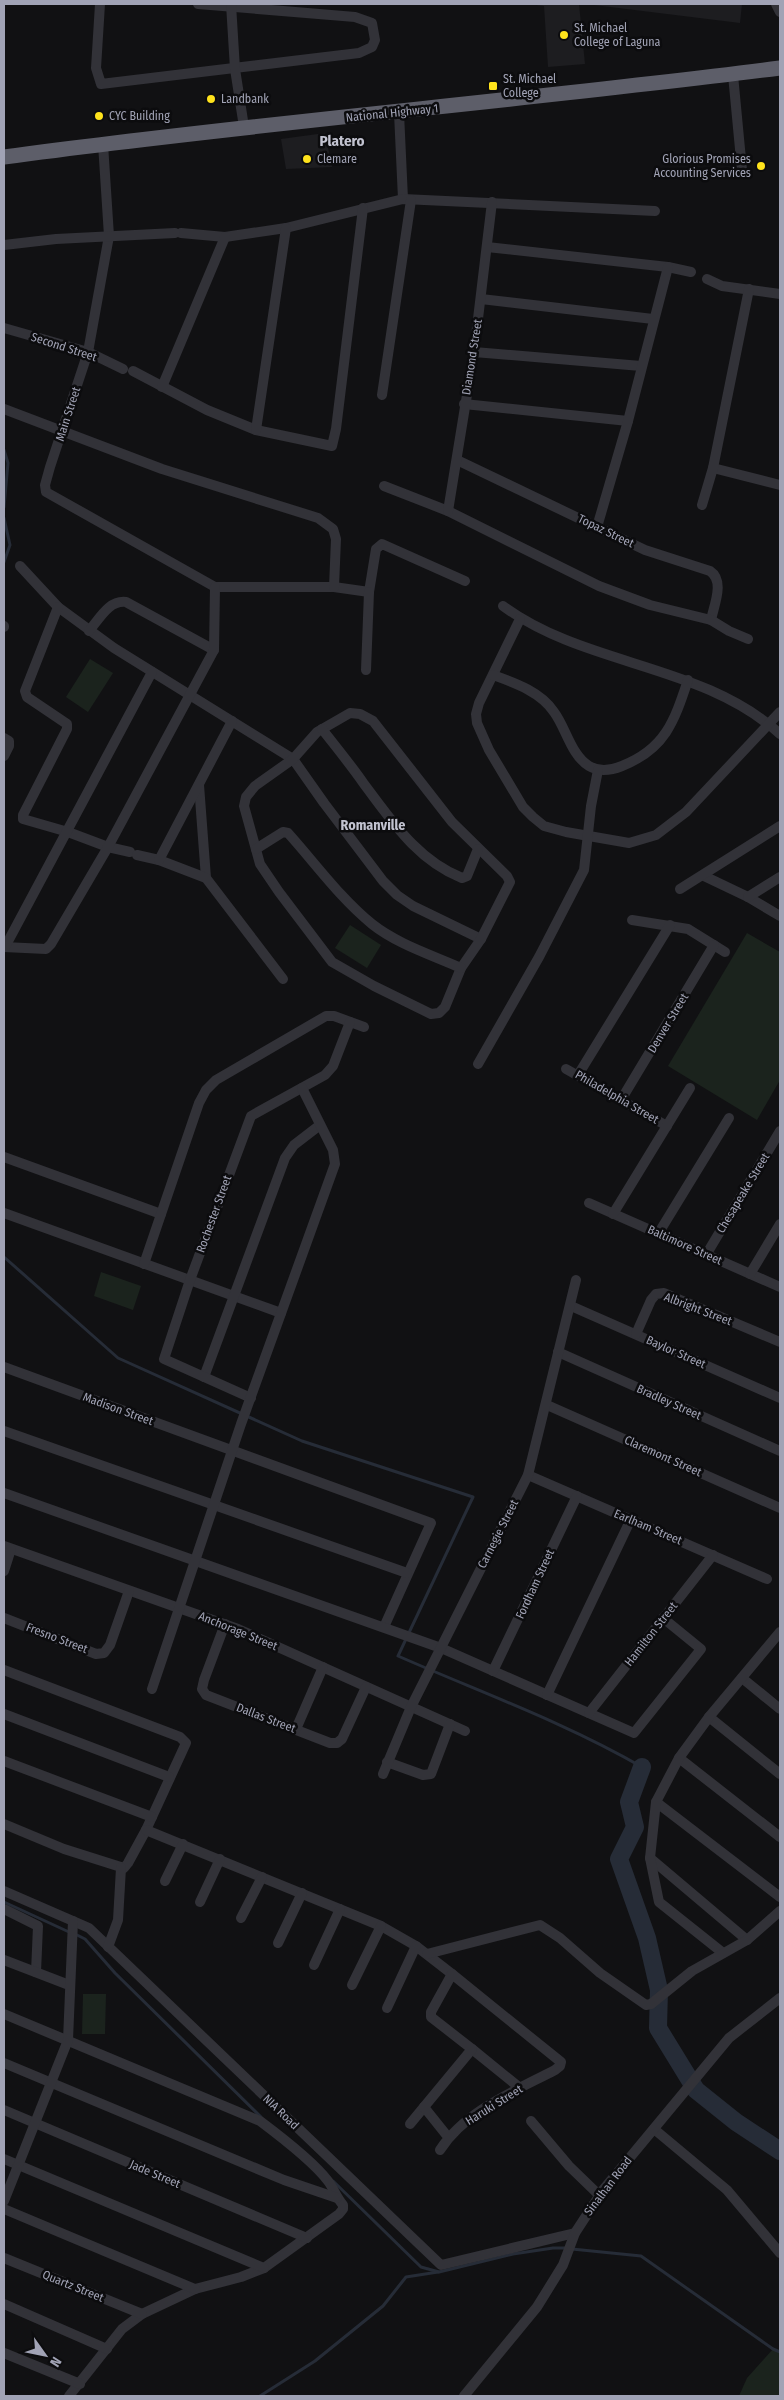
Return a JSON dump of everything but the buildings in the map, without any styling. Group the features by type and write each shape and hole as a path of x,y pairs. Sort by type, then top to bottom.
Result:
{"highway":[{"name":"National Highway 1","path":"4,157 244,127 399,113 780,68"}],"street":[{"path":"100,4 96,68 100,84 359,53 372,47 374,40 372,23 355,17 231,5 198,4"},
{"path":"776,4 780,12"},
{"path":"231,5 235,68 244,127"},
{"path":"733,75 742,170"},
{"path":"382,395 407,200 399,113"},
{"name":"Main Street","path":"103,144 109,236 88,352 47,476 46,492 215,586"},
{"path":"4,245 109,236 178,233 225,237 286,228 363,208 407,200 492,202 656,212"},
{"name":"Diamond Street","path":"448,511 474,352 492,202"},
{"name":"Second Street","path":"4,328 88,352 208,410 256,430 332,446 336,429 363,208"},
{"path":"256,430 286,228"},
{"path":"162,387 225,237"},
{"path":"488,247 668,266 691,272"},
{"path":"597,527 628,421 668,266"},
{"path":"707,279 722,286 780,294"},
{"path":"702,505 713,468 750,289"},
{"path":"480,299 653,320"},
{"path":"474,352 641,366"},
{"path":"464,404 628,421"},
{"path":"4,409 162,469 318,518 333,528 336,539 334,588"},
{"name":"Topaz Street","path":"457,460 645,550 716,575 719,583 711,620"},
{"path":"713,468 776,483"},
{"path":"384,486 448,511 599,586 650,605 711,620 729,631 748,638"},
{"path":"366,670 369,592 376,549 382,544 465,581"},
{"path":"20,566 58,607 89,630 152,672 293,759 383,881 397,895 413,906 481,939"},
{"path":"152,672 68,832 4,947 46,949 51,944 108,847 191,696 214,650 215,586 334,588 369,592"},
{"path":"89,630 110,605 117,601 126,602 214,650"},
{"path":"503,606 520,619 570,642 688,680 718,694 769,723 780,734"},
{"path":"58,607 25,691 27,697 67,724 67,729 23,815 23,819 68,832 108,847 158,860 206,878 283,979"},
{"path":"520,619 476,714 477,723 489,750 523,807 544,826 629,843 656,835 686,812 780,712"},
{"path":"494,675 517,684 545,701 554,712 581,759 588,766 598,770 618,768 638,760 658,745 676,716 688,680"},
{"path":"350,713 360,714 373,721 424,788 478,849 508,876 510,882 481,939 461,968 445,1007 439,1013 430,1014 374,986 332,962 260,864 244,806 246,798 255,786 293,759 322,729 350,713"},
{"path":"158,860 232,721"},
{"path":"322,729 397,828 420,853 442,870 462,878 467,876 478,849"},
{"path":"4,738 9,741 9,746 4,756"},
{"path":"478,1064 584,870 598,770"},
{"path":"198,784 206,878"},
{"path":"680,889 704,876 780,826"},
{"path":"256,849 283,832 288,833 347,900 372,924 407,945 461,968"},
{"path":"704,876 748,897 780,916"},
{"path":"748,897 780,877"},
{"path":"632,920 688,929 726,952"},
{"path":"578,1075 670,925"},
{"name":"Denver Street","path":"622,1100 714,945"},
{"path":"144,1264 199,1103 206,1090 216,1080 326,1016 334,1016 364,1028"},
{"name":"Rochester Street","path":"251,1398 164,1359 190,1280 251,1116 325,1075 333,1066 350,1022"},
{"name":"Philadelphia Street","path":"566,1068 667,1126"},
{"path":"152,1689 246,1408 334,1164 335,1157 302,1088"},
{"path":"614,1214 690,1088"},
{"path":"658,1234 729,1118"},
{"path":"204,1377 285,1158 294,1145 320,1125"},
{"name":"Chesapeake Street","path":"706,1255 780,1131"},
{"path":"4,1157 162,1214"},
{"name":"Baltimore Street","path":"589,1203 780,1288"},
{"path":"4,1216 281,1313"},
{"path":"750,1274 780,1224"},
{"name":"Carnegie Street","path":"382,1774 411,1707 528,1475 576,1280"},
{"name":"Albright Street","path":"636,1334 651,1300 656,1294 664,1293 780,1342"},
{"name":"Baylor Street","path":"571,1306 780,1398"},
{"name":"Bradley Street","path":"558,1352 780,1451"},
{"name":"Madison Street","path":"4,1367 431,1523 407,1573"},
{"name":"Claremont Street","path":"547,1404 780,1508"},
{"path":"4,1431 407,1573 384,1627"},
{"name":"Earlham Street","path":"528,1475 767,1579"},
{"path":"4,1493 441,1648 634,1733 701,1649 663,1618"},
{"name":"Fordham Street","path":"493,1671 577,1496"},
{"path":"547,1695 631,1519"},
{"path":"4,1570 8,1548"},
{"name":"Anchorage Street","path":"8,1548 225,1624 465,1731"},
{"name":"Hamilton Street","path":"589,1713 713,1555"},
{"name":"Fresno Street","path":"4,1618 96,1654 104,1653 110,1645 129,1591"},
{"name":"Dallas Street","path":"225,1624 204,1680 202,1689 206,1695 330,1743 337,1743 342,1739 366,1687"},
{"path":"723,1953 659,1902 650,1858 656,1802 679,1758 709,1717 778,1639"},
{"path":"296,1729 323,1667"},
{"path":"4,1670 180,1736 186,1743 146,1830 128,1863 121,1868"},
{"path":"742,1678 780,1709"},
{"path":"4,1714 169,1777"},
{"path":"709,1717 780,1774"},
{"path":"388,1762 423,1775 431,1774 450,1724"},
{"path":"679,1758 780,1837"},
{"path":"4,1761 152,1816"},
{"path":"656,1802 780,1897"},
{"path":"4,1824 64,1849 121,1868"},
{"path":"146,1830 382,1926 416,1946 452,1974 431,2017 520,2088"},
{"path":"165,1881 183,1844"},
{"path":"650,1858 747,1940"},
{"path":"200,1902 220,1859"},
{"path":"108,1947 118,1920 121,1868"},
{"path":"241,1918 262,1877"},
{"name":"NIA Road","path":"4,1891 72,1928 89,1928 440,2265 574,2236"},
{"path":"278,1943 302,1893"},
{"path":"4,1909 38,1926 36,1972"},
{"path":"314,1965 340,1909"},
{"path":"427,1954 540,1925 560,1938 600,1973 646,2005 651,2004 692,1971 747,1940 780,1910"},
{"path":"352,1985 382,1926"},
{"path":"4,2201 68,2040 72,1928"},
{"path":"387,2008 416,1946"},
{"path":"4,1960 69,1985"},
{"name":"Haruki Street","path":"440,2150 448,2137 472,2116 560,2066 558,2058 452,1974"},
{"name":"Sinalhan Road","path":"464,2396 537,2307 563,2265 574,2236 599,2195 729,2038 780,1998"},
{"path":"4,2014 260,2121 276,2133 328,2181 343,2205 343,2209 307,2238 264,2268 241,2277 195,2289 142,2314 122,2330 69,2396"},
{"path":"410,2124 472,2049"},
{"path":"4,2063 284,2180 337,2198"},
{"path":"424,2108 448,2137"},
{"name":"Jade Street","path":"4,2110 307,2238"},
{"path":"531,2121 569,2166 599,2195"},
{"path":"654,2129 726,2190 780,2253"},
{"path":"4,2159 264,2268"},
{"path":"4,2209 195,2289"},
{"name":"Quartz Street","path":"4,2258 142,2314"},
{"path":"4,2304 107,2349"},
{"path":"4,2353 80,2384"}],"shaded area":[{"name":"St. Michael College of Laguna","path":"528,4 579,4 585,64 548,67 544,6"},
{"name":"St. Michael College of Laguna","path":"586,4 742,4 740,23"},
{"name":"Clemare","path":"325,133 332,167 286,169 281,139"},
{"path":"90,659 113,673 88,712 66,697"},
{"path":"350,925 381,945 367,968 335,948"},
{"path":"747,933 780,952 780,1080 757,1120 668,1066"},
{"path":"101,1272 141,1286 133,1310 94,1296"},
{"path":"83,1994 106,1994 105,2034 82,2034"},
{"path":"773,2349 780,2352 780,2396 739,2396 747,2378"}],"waterway":[{"path":"4,450 8,463 4,507"},
{"path":"4,518 10,545 4,562"},
{"path":"4,1257 118,1358 302,1441 473,1497 398,1656 522,1708 642,1767"},
{"path":"642,1767 629,1802 635,1827 619,1859 647,1938 659,1990 658,2028 696,2090 736,2122 780,2151"},
{"path":"4,1902 69,1932"},
{"path":"75,1934 85,1939 115,1973 261,2117"},
{"path":"333,2181 421,2267 439,2272 513,2254 566,2248"},
{"path":"572,2249 641,2256 773,2349 780,2352"},
{"path":"260,2396 315,2361 383,2306 406,2277 438,2272"}],"place":[{"name":"St. Michael College of Laguna","path":"564,35"},
{"name":"St. Michael College","path":"493,86"},
{"name":"Landbank","path":"211,99"},
{"name":"CYC Building","path":"99,116"},
{"name":"Clemare","path":"307,159"},
{"name":"Glorious Promises Accounting Services","path":"761,166"}],"district":[{"name":"Platero","path":"342,141"},
{"name":"Romanville","path":"373,825"}]}
